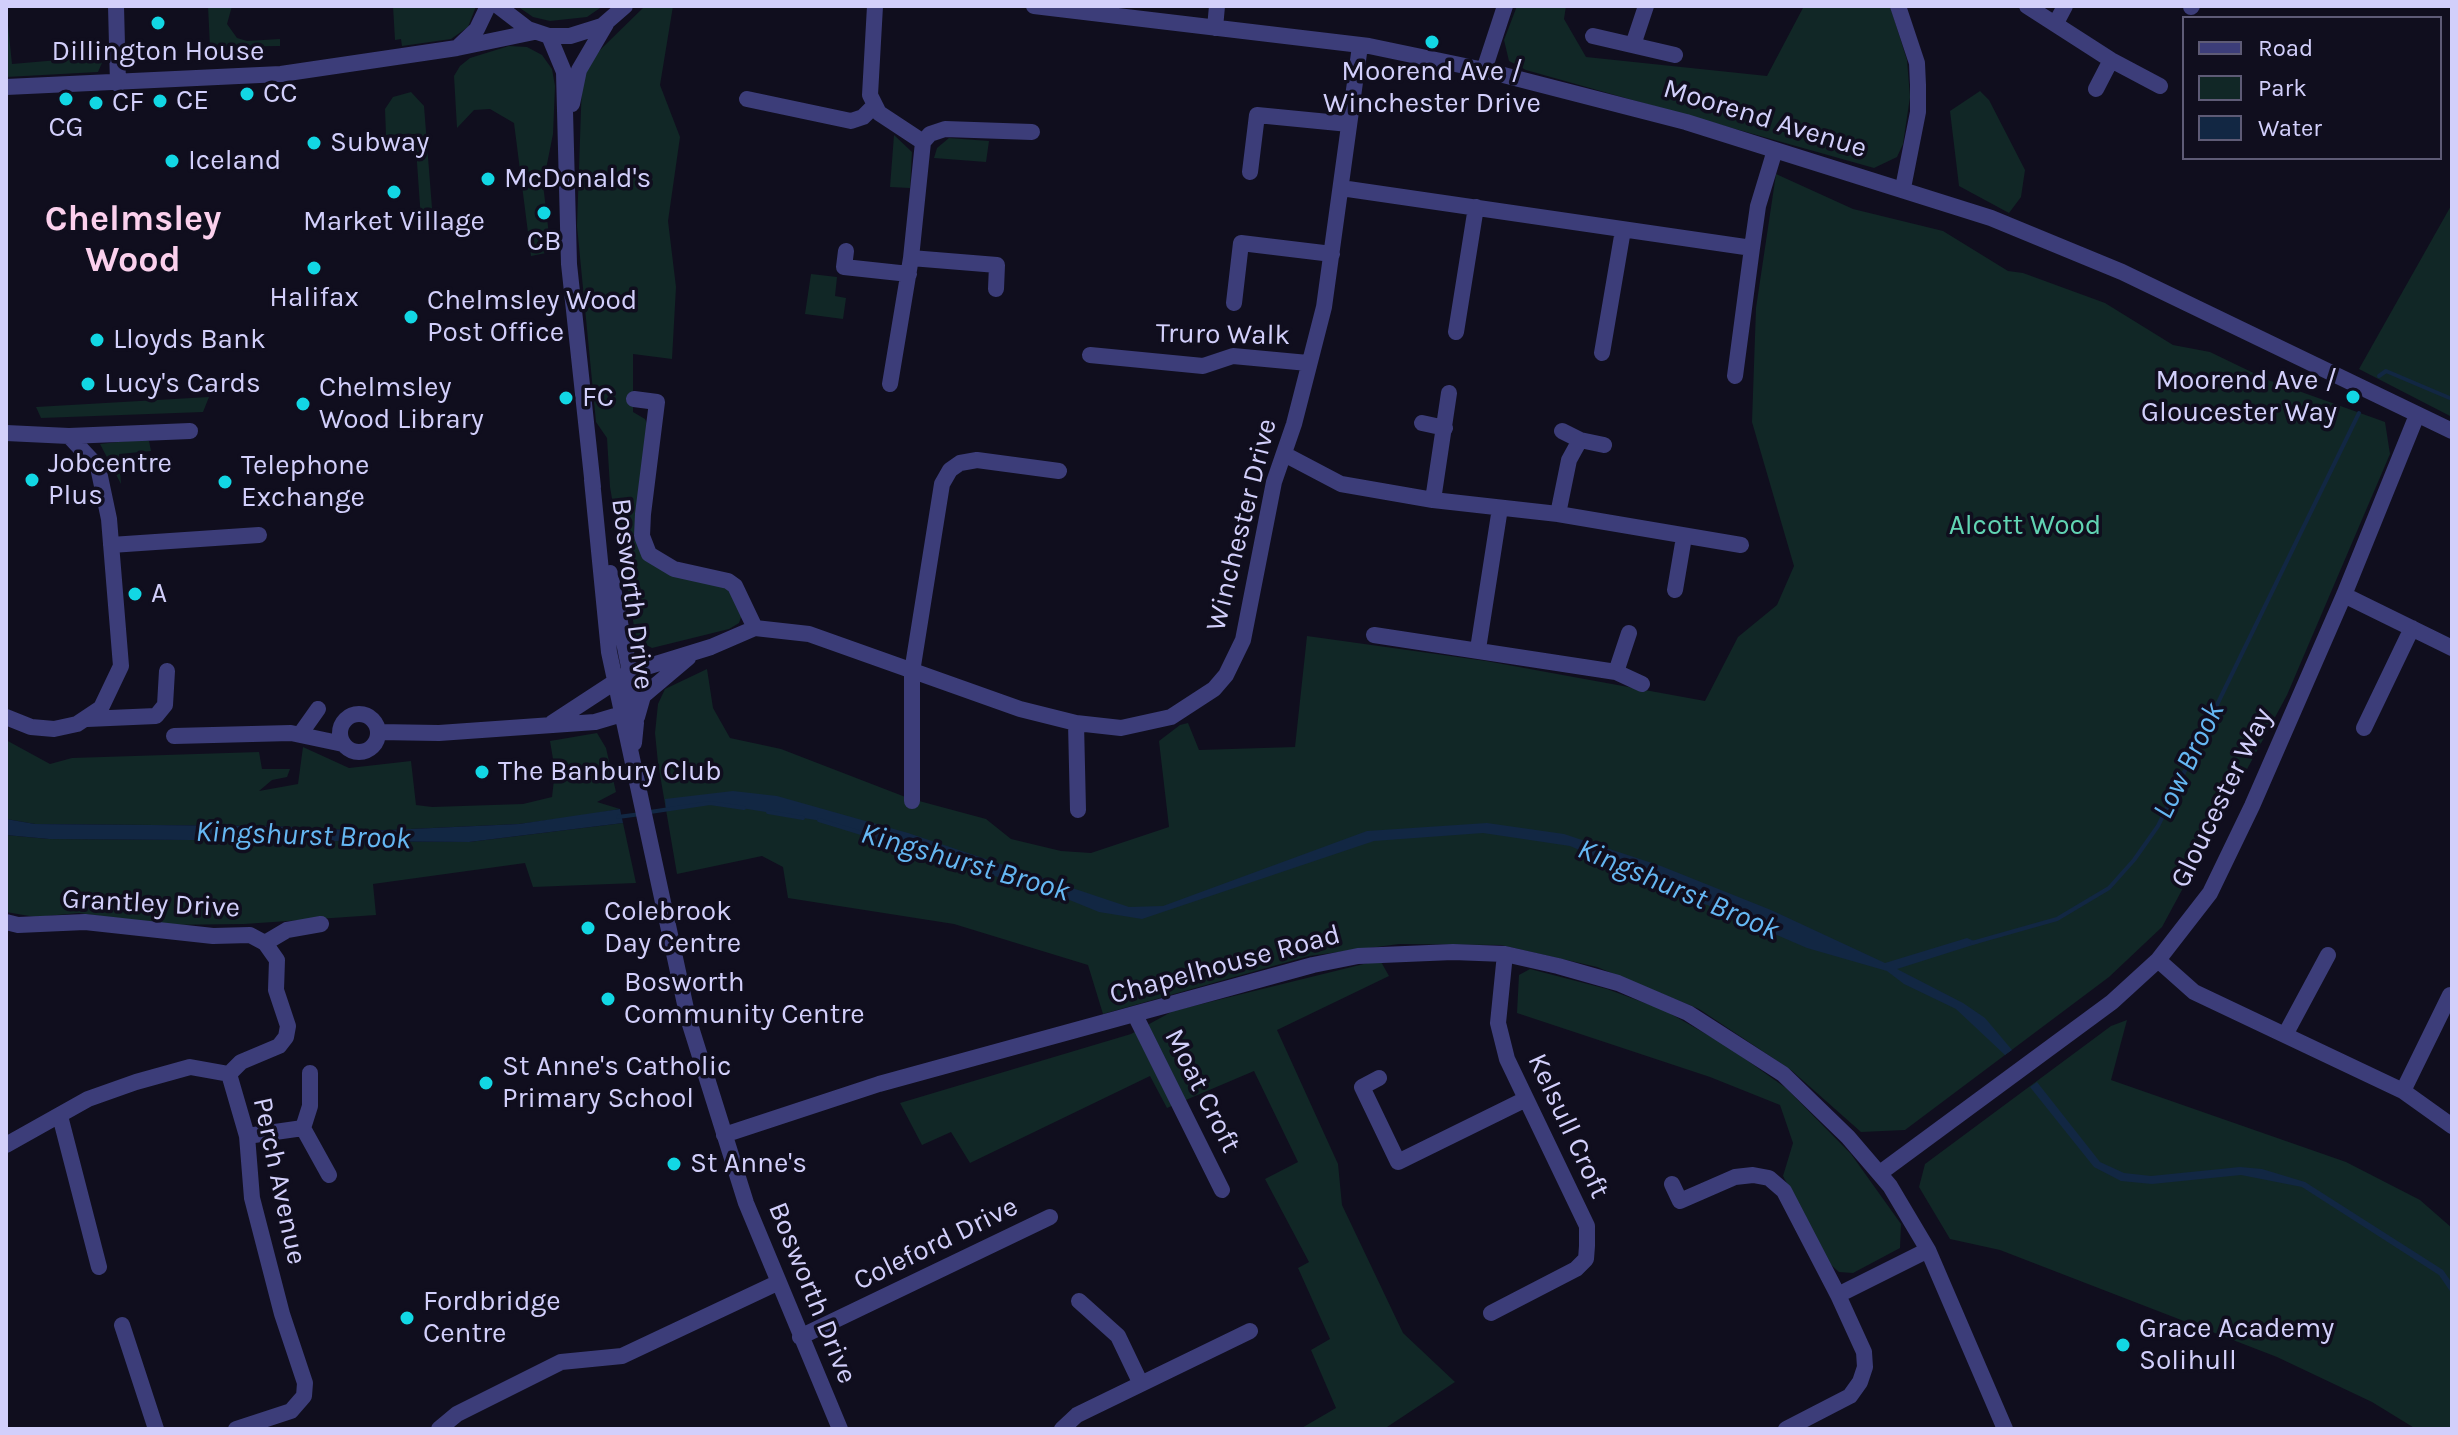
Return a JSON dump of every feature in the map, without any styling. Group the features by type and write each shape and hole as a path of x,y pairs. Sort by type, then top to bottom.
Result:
{"street":[{"path":"116,6 118,84"},
{"path":"457,48 477,29 488,6"},
{"path":"498,6 512,20 542,34"},
{"path":"6,87 281,74 542,34 570,36 607,23 625,6"},
{"path":"875,6 870,95 874,106 890,122 923,142"},
{"name":"Moorend Avenue","path":"1034,6 1360,46 1484,70 1671,118 1991,218 2122,272 2448,432"},
{"path":"1215,28 1217,6"},
{"path":"1484,70 1505,6"},
{"path":"1633,45 1646,6"},
{"path":"1898,6 1917,63 1918,85 1918,112 1903,188"},
{"path":"2027,6 2111,60 2160,86"},
{"path":"2056,23 2065,6"},
{"name":"Bosworth Drive","path":"568,123 579,70 607,23"},
{"name":"Bosworth Drive","path":"542,34 564,72 568,123 569,264 614,680 629,719"},
{"path":"1593,36 1675,55"},
{"name":"Winchester Drive","path":"552,723 630,672 695,652 755,628 809,634 1020,709 1076,723 1121,728 1171,717 1198,702 1226,675 1243,640 1274,482 1324,307 1360,46"},
{"path":"2096,89 2111,60"},
{"path":"747,99 851,121 863,117 874,106"},
{"path":"1250,172 1257,115 1349,124"},
{"path":"890,384 910,266 923,142 930,134 945,129 1032,132"},
{"path":"1735,376 1758,206 1775,150"},
{"path":"1341,188 1752,248"},
{"path":"1456,332 1476,207"},
{"path":"1602,353 1623,230"},
{"path":"1234,303 1241,243 1332,254"},
{"path":"846,251 844,267 997,265 996,289"},
{"name":"Truro Walk","path":"1090,355 1203,366 1233,356 1308,363"},
{"path":"1433,500 1449,393"},
{"path":"634,399 657,402 643,514 642,536 649,554 674,569 728,581 735,586 755,628"},
{"name":"Gloucester Way","path":"1880,1173 2112,1002 2158,960 2210,893 2344,595 2417,415"},
{"path":"1422,423 1445,428"},
{"path":"6,433 69,436 190,431"},
{"path":"1562,431 1580,440 1604,445"},
{"path":"69,436 98,467 111,545 121,666 101,708 87,719"},
{"path":"1558,514 1569,460 1580,440"},
{"path":"1284,454 1341,484 1433,500 1558,514 1741,545"},
{"path":"912,801 912,672 942,484 950,470 960,463 977,460 1059,471"},
{"name":"Bosworth Drive","path":"592,480 630,672 632,694 629,719 633,757 688,1018 724,1135 777,1283 840,1429"},
{"path":"1478,649 1500,508"},
{"path":"111,545 259,535"},
{"path":"1675,590 1684,537"},
{"path":"2344,595 2452,648"},
{"path":"2364,728 2412,628"},
{"path":"1616,672 1629,633"},
{"path":"1374,635 1616,672 1642,684"},
{"name":"Winchester Drive","path":"629,719 643,696 695,652"},
{"path":"6,717 31,727 54,729 87,719 156,716 165,705 167,671"},
{"path":"301,733 318,709"},
{"path":"174,736 301,733 343,744 353,751 365,751 375,744 378,732 370,717 353,714 340,727 343,744"},
{"path":"378,732 439,733 629,719"},
{"path":"1076,723 1078,810"},
{"name":"Grantley Drive","path":"6,922 18,925 85,922 213,936 250,935 265,943 277,960 276,990 288,1026 286,1037 279,1046 241,1062 229,1074"},
{"path":"265,943 287,930 321,924"},
{"name":"Chapelhouse Road","path":"724,1135 879,1084 1313,965 1358,956 1453,952 1505,954 1618,983 1701,1021 1783,1074 1880,1173 1928,1250 2005,1429"},
{"name":"Kelsull Croft","path":"1491,1313 1558,1280 1586,1259 1587,1226 1507,1059 1498,1023 1505,954"},
{"path":"2285,1035 2328,955"},
{"path":"2158,960 2194,992 2403,1091 2452,1126"},
{"path":"2403,1091 2450,995"},
{"name":"Moat Croft","path":"1135,1015 1222,1190"},
{"name":"Perch Avenue","path":"6,1145 88,1099 190,1067 229,1074 247,1136 252,1198 282,1314 305,1383 304,1396 281,1417 236,1429"},
{"path":"310,1073 310,1106 303,1128 329,1175"},
{"path":"1379,1078 1362,1087 1398,1162 1524,1100"},
{"path":"60,1116 99,1267"},
{"path":"247,1136 303,1128"},
{"path":"1672,1184 1680,1201 1735,1177 1753,1175 1769,1178 1784,1191 1838,1295 1864,1352 1865,1367 1860,1382 1850,1396 1786,1429"},
{"name":"Coleford Drive","path":"800,1337 1050,1217"},
{"path":"1838,1295 1928,1250"},
{"path":"439,1429 457,1414 561,1362 622,1356 777,1283"},
{"path":"1079,1301 1118,1336 1140,1382"},
{"path":"122,1325 156,1429"},
{"path":"1062,1429 1077,1415 1140,1382 1250,1331"}],"green space":[{"path":"6,6 12,64 105,56 98,72 6,77"},
{"path":"208,6 232,6 227,24 237,38 247,41 280,39 280,46 210,47"},
{"path":"393,6 475,6 475,9 468,27 451,39 402,46 401,39 395,40"},
{"path":"517,6 603,6 587,17 550,21 533,17"},
{"path":"645,6 673,6 660,85 680,137 668,221 676,287 672,359 633,354 633,412 645,419 649,428 640,547 736,593 742,614 739,623 729,629 652,648 637,640 635,632 610,487 607,438 596,422 577,226 582,81 588,64"},
{"path":"1517,6 1566,6 1564,19 1586,57 1767,76 1804,6 1890,6 1907,60 1910,97 1903,144 1897,157 1874,168 1526,70 1509,61 1504,40"},
{"path":"509,46 527,47 542,55 552,69 555,86 553,134 543,184 551,252 531,256 514,123 490,109 474,110 457,128 454,76 460,66 470,58"},
{"path":"1980,91 1989,100 2025,170 2021,197 2009,213 1959,186 1950,111"},
{"path":"411,92 424,106 432,208 421,220 415,134 386,135 385,109 393,97"},
{"path":"894,135 912,152 910,188 890,187"},
{"path":"949,138 989,141 986,162 934,158 937,148"},
{"name":"Alcott Wood","path":"1776,174 1853,209 1943,231 2008,271 2023,273 2105,303 2173,345 2210,352 2268,380 2385,422 2390,454 2287,695 2162,927 2109,977 1905,1130 1861,1132 1791,1070 1699,1009 1597,967 1501,945 1399,944 1309,956 1103,1014 1088,965 954,924 788,898 783,867 762,856 677,874 658,763 655,733 658,704 665,689 707,669 713,708 730,738 781,749 908,798 986,819 1011,839 1061,851 1091,853 1169,827 1159,741 1180,725 1188,723 1199,750 1295,747 1307,636 1486,661 1705,701 1738,637 1777,605 1794,566 1752,422 1756,308"},
{"path":"2452,204 2452,417 2359,369"},
{"path":"811,274 837,277 835,296 846,298 843,319 805,314"},
{"path":"209,397 203,412 41,418 36,407"},
{"path":"149,441 151,451 119,454 121,484 100,444"},
{"path":"597,733 606,748 616,792 597,802 620,809 581,816 519,824 368,831 268,826 35,824 6,819 6,740 50,764 72,758 259,752 262,769 290,769 287,777 272,780 259,791 298,784 303,747 349,768 411,761 416,805 432,807 523,804 552,797 555,771 550,741"},
{"path":"623,823 636,883 533,887 525,863 373,884 376,915 244,924 160,925 79,913 35,917 6,912 6,835 49,839 469,842"},
{"path":"1380,960 1389,976 1277,1030 1338,1164 1342,1205 1403,1333 1455,1382 1384,1429 1300,1429 1336,1408 1311,1350 1330,1339 1298,1268 1309,1262 1265,1179 1298,1162 1254,1071 1167,1108 1150,1076 970,1163 951,1132 922,1145 900,1103 1131,1034 1173,1011"},
{"path":"1530,969 1607,989 1664,1010 1727,1046 1786,1088 1851,1154 1901,1224 1900,1248 1853,1273 1839,1272 1830,1264 1783,1176 1793,1143 1780,1105 1710,1077 1517,1013 1519,975"},
{"path":"2127,1020 2111,1080 2346,1162 2420,1200 2452,1228 2452,1429 2416,1429 2372,1402 2277,1357 2000,1250 1950,1239 1919,1187 1925,1164 2111,1026"}],"water":[{"path":"733,791 777,796 908,833 1129,907 1163,906 1367,831 1487,823 1564,834 1661,866 1771,910 1885,963 1967,938 1979,943 1897,969 1963,1003 1985,1018 2012,1050 2005,1055 1956,1009 1904,984 1887,971 1807,948 1570,846 1483,833 1374,841 1142,919 1099,912 1040,888 822,821 710,803 666,810 665,799"},
{"path":"620,809 623,823 469,842 49,839 6,835 6,819 35,824 268,826 368,831 519,824"},
{"path":"2037,1082 2100,1162 2124,1173 2151,1176 2240,1167 2262,1169 2305,1182 2443,1270 2452,1283 2452,1294 2439,1275 2302,1187 2241,1175 2152,1184 2121,1181 2094,1167 2030,1087"}],"waterway":[{"name":"Low Brook","path":"2379,376 2386,371 2452,399"},
{"name":"Low Brook","path":"1972,943 2057,919 2109,888 2134,860 2158,826 2359,413"},
{"name":"Kingshurst Brook","path":"650,812 710,803 744,808"},
{"name":"Kingshurst Brook","path":"768,812 803,818"},
{"name":"Kingshurst Brook","path":"618,817 641,814"},
{"name":"Kingshurst Brook","path":"819,820 1044,889"}],"place":[{"name":"Dillington House","path":"158,23"},
{"name":"Moorend Ave / Winchester Drive","path":"1432,42"},
{"name":"CC","path":"247,94"},
{"name":"CG","path":"66,99"},
{"name":"CE","path":"160,101"},
{"name":"CF","path":"96,103"},
{"name":"Subway","path":"314,143"},
{"name":"Iceland","path":"172,161"},
{"name":"McDonald's","path":"488,179"},
{"name":"Market Village","path":"394,192"},
{"name":"CB","path":"544,213"},
{"name":"Halifax","path":"314,268"},
{"name":"Chelmsley Wood Post Office","path":"411,317"},
{"name":"Lloyds Bank","path":"97,340"},
{"name":"Lucy's Cards","path":"88,384"},
{"name":"Moorend Ave / Gloucester Way","path":"2353,397"},
{"name":"FC","path":"566,398"},
{"name":"Chelmsley Wood Library","path":"303,404"},
{"name":"Jobcentre Plus","path":"32,480"},
{"name":"Telephone Exchange","path":"225,482"},
{"name":"A","path":"135,594"},
{"name":"The Banbury Club","path":"482,772"},
{"name":"Colebrook Day Centre","path":"588,928"},
{"name":"Bosworth Community Centre","path":"608,999"},
{"name":"St Anne's Catholic Primary School","path":"486,1083"},
{"name":"St Anne's","path":"674,1164"},
{"name":"Fordbridge Centre","path":"407,1318"},
{"name":"Grace Academy Solihull","path":"2123,1345"}],"district":[{"name":"Chelmsley Wood","path":"133,240"}]}
